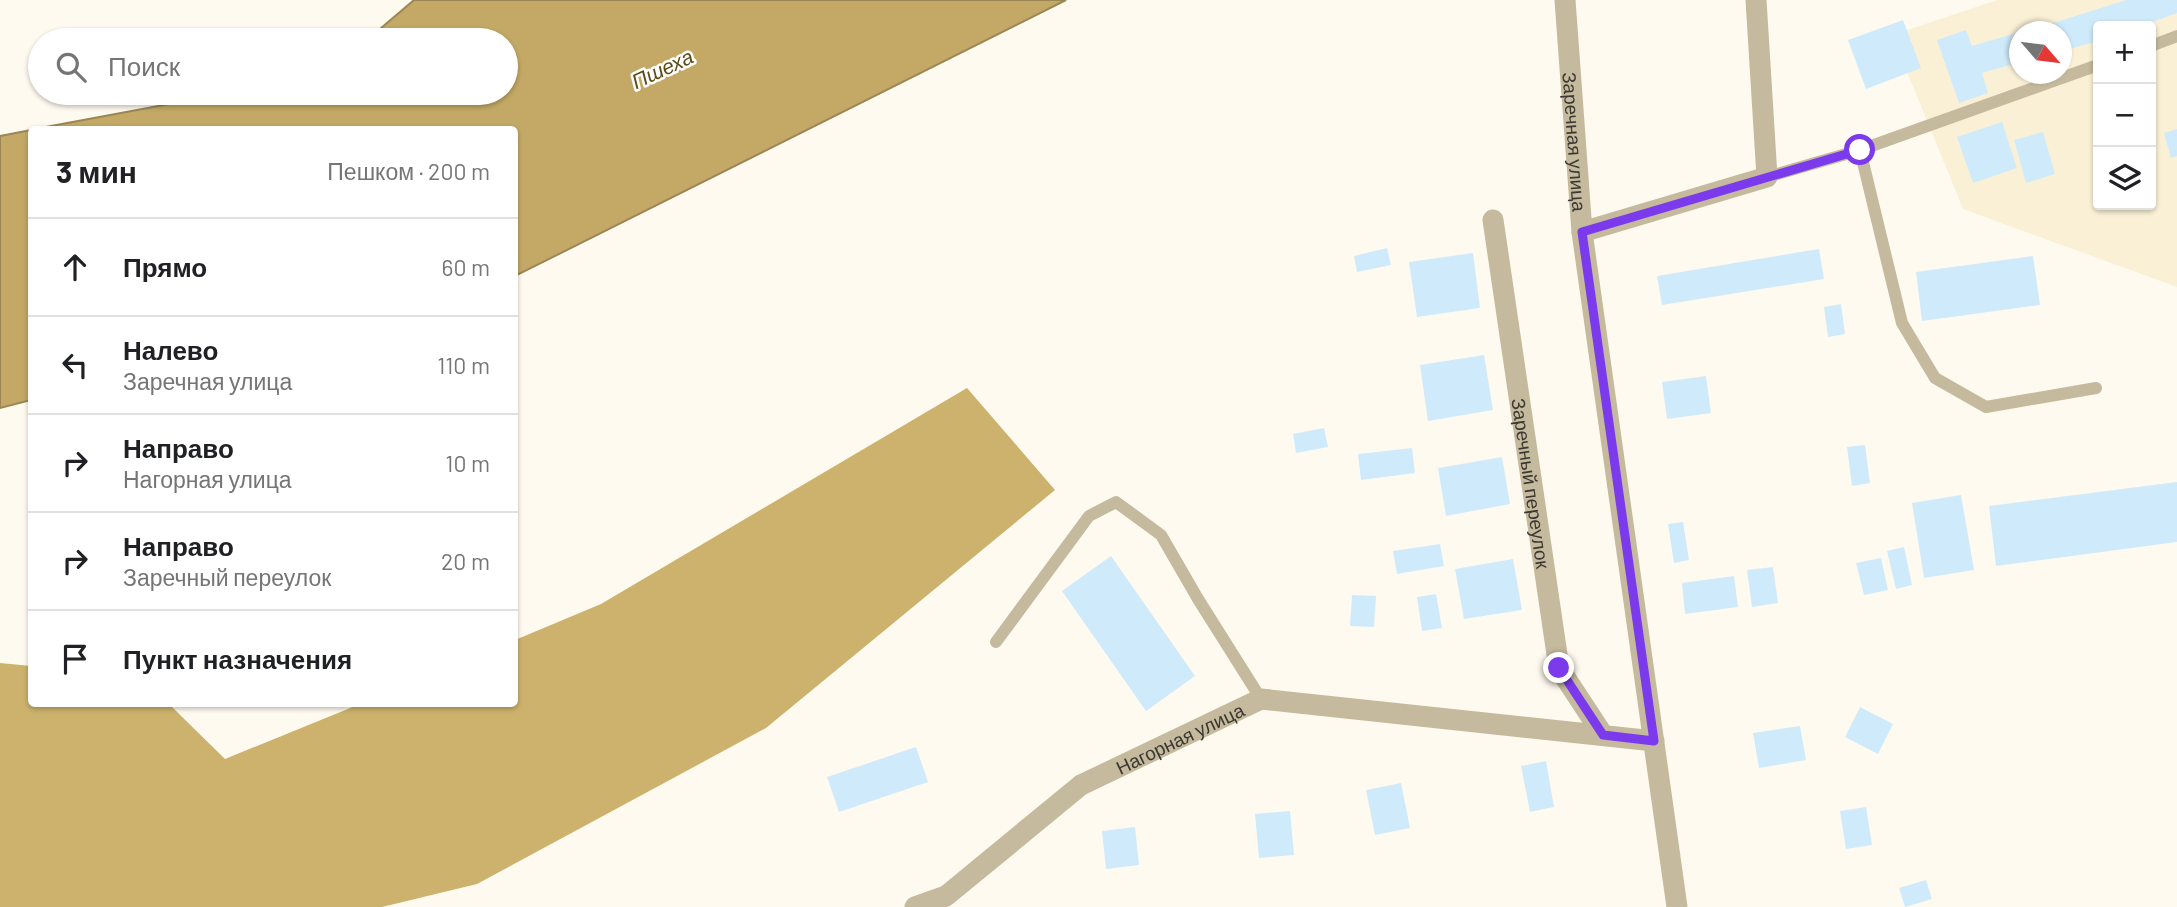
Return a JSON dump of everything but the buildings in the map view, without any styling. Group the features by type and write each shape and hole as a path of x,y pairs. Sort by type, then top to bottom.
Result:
{"street":[{"name":"Заречная улица","path":"1565,0 1582,232 1677,907"},
{"path":"1582,232 1767,177 1756,0"},
{"name":"Заречный переулок","path":"1493,220 1559,668 1603,735"},
{"name":"Нагорная улица","path":"915,907 946,896 1081,785 1261,699 1654,741"}],"lane":[{"path":"2156,44 2177,36"},
{"path":"1767,177 1860,150 2093,67"},
{"path":"1860,150 1902,323 1935,378 1986,407 2096,388"},
{"path":"996,642 1088,516 1115,502 1161,534 1261,699"}],"shaded area":[{"path":"1997,0 2177,0 2177,287 1963,209 1892,35"},
{"path":"967,388 1055,490 766,728 477,884 382,907 0,907 0,663 28,666 28,707 172,707 225,759 353,707 518,707 518,639 601,604"}],"water":[{"name":"Пшеха","path":"414,0 1066,0 518,274 518,126 51,126 164,105 518,105 518,28 381,28"},
{"path":"28,131 28,401 0,408 0,136"}],"route":[{"path":"1559,668 1603,735 1654,741 1582,232 1860,150"}]}
